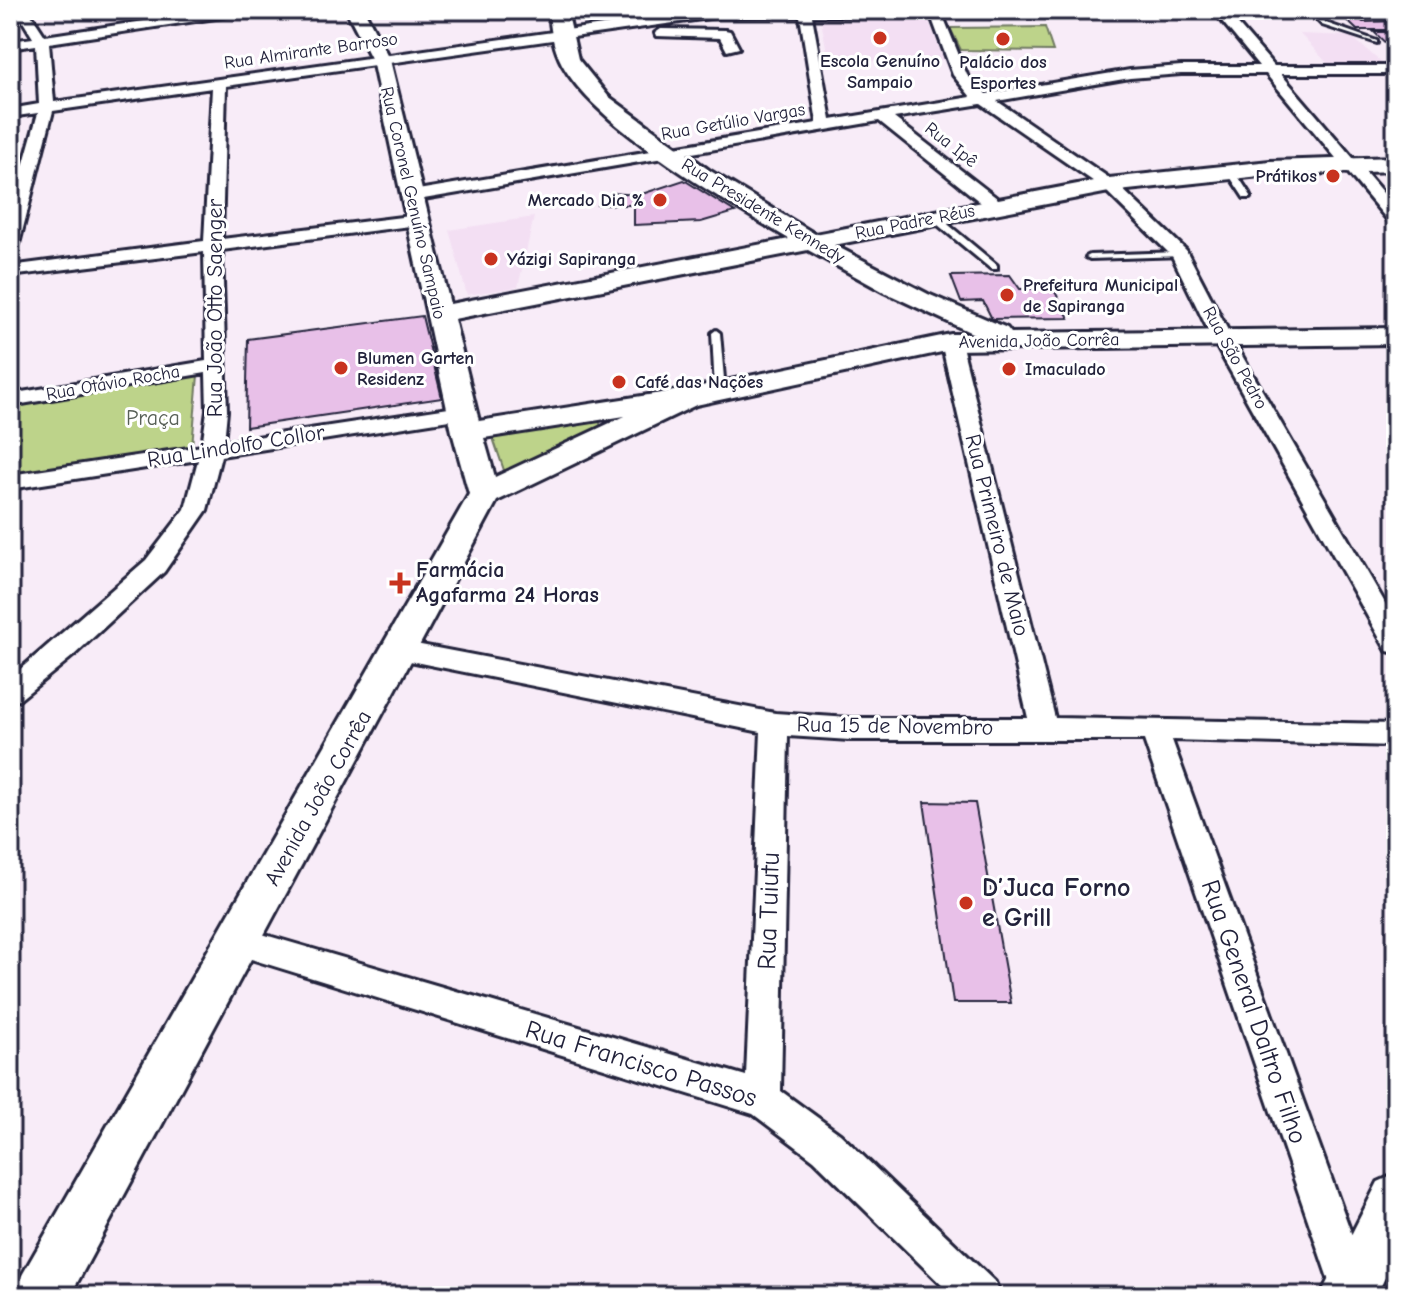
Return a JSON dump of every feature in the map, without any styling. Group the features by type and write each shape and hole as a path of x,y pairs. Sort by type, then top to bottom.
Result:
{"main road":[{"name":"Rua Coronel Genuíno Sampaio","path":"355,10 381,60 464,422 485,494"},
{"name":"Rua Presidente Kennedy","path":"558,10 559,33 575,72 604,104 706,181 940,312 1015,340"},
{"name":"Rua Padre Réus","path":"439,314 1109,185 1231,172 1396,164"},
{"path":"940,312 951,342"},
{"name":"Avenida João Corrêa","path":"40,1296 485,494 611,421 720,390 951,342 1396,336"},
{"name":"Avenida João Corrêa","path":"464,422 611,421"},
{"path":"1350,1293 1396,1200"}],"street":[{"path":"10,244 18,187 47,108 42,41 22,10"},
{"path":"10,45 195,13 242,10"},
{"name":"Rua Almirante Barroso","path":"10,113 674,14 1287,10"},
{"path":"806,11 825,127"},
{"name":"Rua São Pedro","path":"936,11 960,75 983,99 1109,185 1180,254 1223,340 1396,644"},
{"path":"1219,11 1396,219"},
{"path":"620,24 635,32 725,34 732,48"},
{"name":"Rua Getúlio Vargas","path":"412,196 1130,74 1181,70 1396,70"},
{"name":"Rua João Otto Saenger","path":"10,693 64,649 155,566 196,510 212,449 217,411 213,245 219,82"},
{"name":"Rua Ipê","path":"882,116 996,206"},
{"path":"10,271 418,220"},
{"name":"Rua Primeiro de Maio","path":"951,342 1044,728"},
{"name":"Rua Otávio Rocha","path":"10,400 216,365"},
{"name":"Rua Lindolfo Collor","path":"10,482 212,449 464,422"},
{"name":"Rua 15 de Novembro","path":"400,650 775,724 850,729 1154,729 1396,735"},
{"name":"Rua Tuiutu","path":"763,1099 775,724"},
{"name":"Rua General Daltro Filho","path":"1154,729 1350,1293"},
{"name":"Rua Francisco Passos","path":"238,941 763,1099 827,1147 981,1296"}],"lane":[{"path":"1336,10 1318,18 1324,24 1375,42"},
{"path":"1231,172 1247,196"},
{"path":"935,218 994,267"},
{"path":"1090,257 1180,254"},
{"path":"716,333 720,390"}],"shaded area":[{"name":"Escola Genuíno Sampaio","path":"820,16 927,16 944,60 829,62"},
{"path":"1300,34 1351,36 1384,65 1329,65"},
{"name":"Yázigi Sapiranga","path":"534,217 518,287 467,295 449,230"}],"green space":[{"name":"Palácio dos Esportes","path":"1045,27 1053,51 961,50 950,28"},
{"name":"Praça","path":"198,375 192,447 10,476 10,407"},
{"path":"599,420 602,430 506,476 493,438"}],"building":[{"path":"1348,10 1388,10 1396,18 1359,18 1363,22 1396,21 1396,30 1357,30 1339,13 1352,13"},
{"path":"1374,32 1396,32 1396,53"},
{"name":"Mercado Dia %","path":"684,180 735,212 701,222 634,225 634,205 598,205 611,193 639,195"},
{"name":"Prefeitura Municipal de Sapiranga","path":"1010,275 1020,289 1053,288 1069,318 992,319 983,301 961,302 951,276"},
{"name":"Blumen Garten Residenz","path":"422,316 442,398 246,427 248,339"},
{"name":"D’Juca Forno e Grill","path":"924,802 975,803 1011,1003 953,1003"}],"place":[{"name":"Escola Genuíno Sampaio","path":"880,38"},
{"name":"Palácio dos Esportes","path":"1003,39"},
{"name":"Prátikos","path":"1333,176"},
{"name":"Mercado Dia %","path":"660,200"},
{"name":"Yázigi Sapiranga","path":"491,259"},
{"name":"Prefeitura Municipal de Sapiranga","path":"1007,295"},
{"name":"Blumen Garten Residenz","path":"341,368"},
{"name":"Imaculado","path":"1009,369"},
{"name":"Café das Nações","path":"619,382"},
{"name":"Farmácia Agafarma 24 Horas","path":"400,583"},
{"name":"D’Juca Forno e Grill","path":"966,903"}]}
